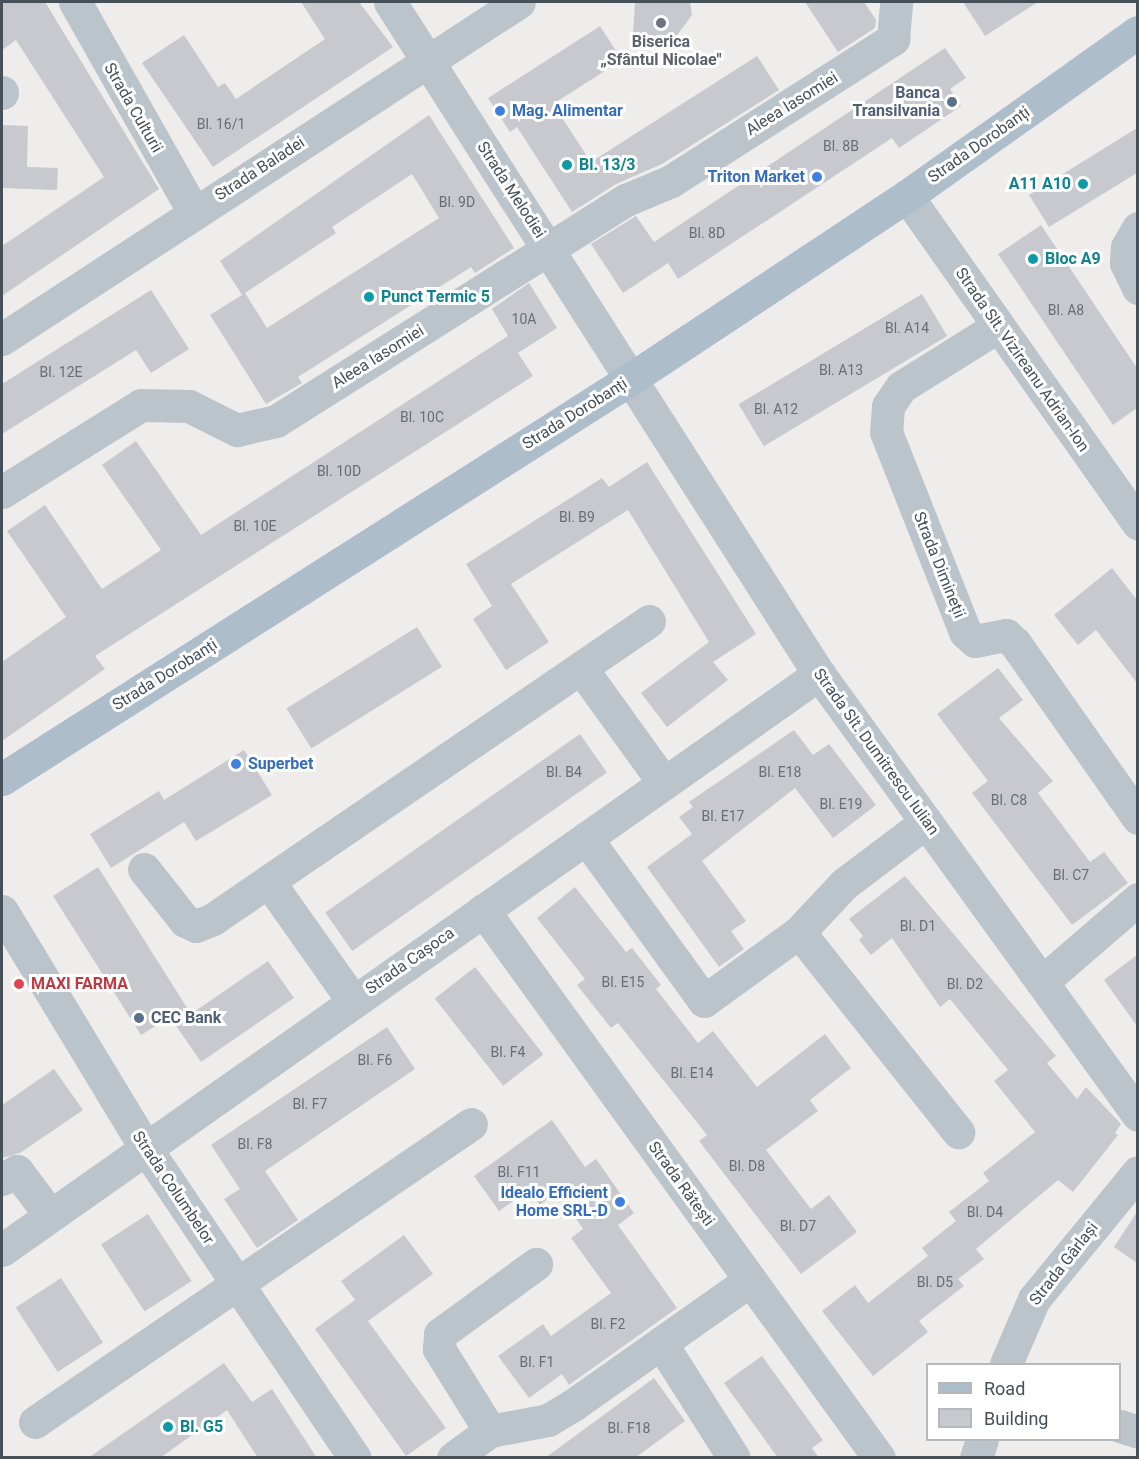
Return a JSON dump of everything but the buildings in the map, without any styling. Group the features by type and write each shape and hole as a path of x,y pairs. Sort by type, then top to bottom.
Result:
{"main road":[{"name":"Strada Dorobanți","path":"2,779 632,378 907,196 1137,33"}],"street":[{"name":"Strada Culturii","path":"75,2 194,212"},
{"name":"Strada Melodiei","path":"390,2 632,378"},
{"name":"Strada Baladei","path":"2,339 519,2"},
{"name":"Aleea Iasomiei","path":"2,492 141,405 189,406 237,430 276,421 626,200 671,181 893,39 896,2"},
{"name":"Strada Slt. Vizireanu Adrian-Ion","path":"907,196 1137,524"},
{"path":"1137,228 1127,247 1126,263 1137,288"},
{"name":"Strada Dimineții","path":"997,327 901,387 888,406 886,432 965,632 975,641 1006,635 1015,643 1137,818"},
{"name":"Strada Slt. Dumitrescu Iulian","path":"632,378 819,674 1137,1115"},
{"path":"144,869 180,916 196,926 269,882 649,621"},
{"path":"581,668 664,783"},
{"name":"Strada Cașoca","path":"2,1250 819,674"},
{"path":"586,838 704,1001 798,932 844,884 926,822"},
{"path":"269,882 353,1001"},
{"path":"1042,982 1137,899"},
{"name":"Strada Rătești","path":"483,910 879,1458"},
{"name":"Strada Columbelor","path":"2,911 145,1147 355,1458"},
{"path":"798,932 958,1132"},
{"path":"35,1422 471,1124"},
{"path":"2,1179 17,1171 50,1215"},
{"name":"Strada Gârlași","path":"1007,1363 1034,1299 1137,1172"},
{"path":"490,1431 439,1349 440,1334 536,1264"},
{"path":"453,1458 490,1431 548,1420 750,1280"},
{"path":"661,1343 734,1458"},
{"path":"1121,1427 1137,1432"},
{"path":"976,1458 982,1441"}],"place":[{"name":"Biserica „Sfântul Nicolae\"","path":"661,23"},
{"name":"Banca Transilvania","path":"952,102"},
{"name":"Mag. Alimentar","path":"500,111"},
{"name":"Bl. 13/3","path":"567,165"},
{"name":"Triton Market","path":"817,177"},
{"name":"A11 A10","path":"1083,184"},
{"name":"Bloc A9","path":"1033,259"},
{"name":"Punct Termic 5","path":"369,297"},
{"name":"Superbet","path":"236,764"},
{"name":"MAXI FARMA","path":"19,984"},
{"name":"CEC Bank","path":"139,1018"},
{"name":"Idealo Efficient Home SRL-D","path":"620,1202"},
{"name":"Bl. G5","path":"168,1427"}]}
